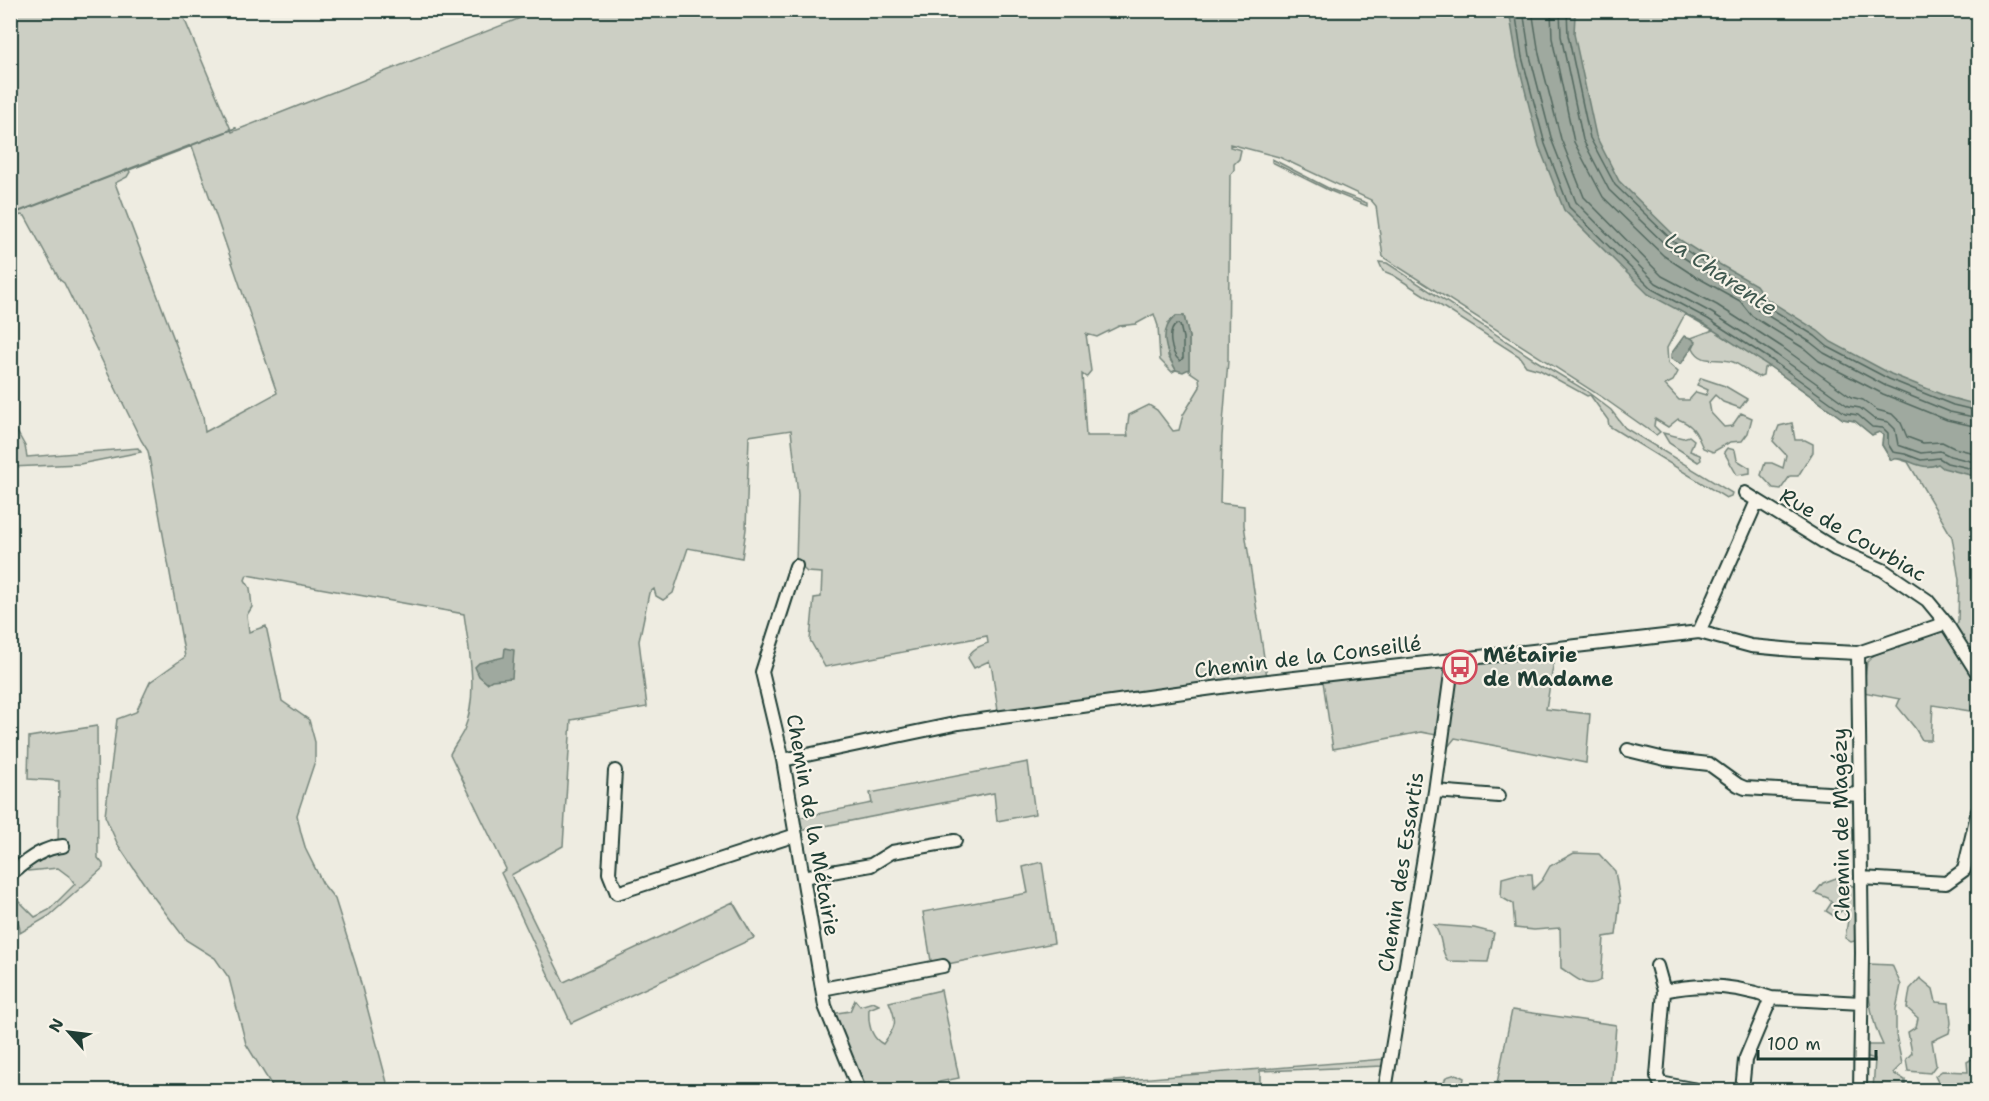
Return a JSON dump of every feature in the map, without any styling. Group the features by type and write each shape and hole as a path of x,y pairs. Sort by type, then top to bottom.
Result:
{"street":[{"name":"Rue de Courbiac","path":"1745,493 1835,549 1883,570 1927,600 1946,623 1978,675"},
{"path":"1757,501 1699,632 1751,646 1858,652 1946,623"},
{"name":"Chemin de la Métairie","path":"796,566 762,672 783,760 825,1006 859,1090"},
{"name":"Chemin de la Conseillé","path":"783,760 959,723 1242,684 1699,632"},
{"name":"Chemin de Magézy","path":"1858,652 1861,878 1860,1090"},
{"name":"Chemin des Essartis","path":"1385,1090 1435,792 1453,659"},
{"path":"1628,750 1665,759 1710,764 1745,788 1860,795"},
{"path":"615,771 609,873 617,893 796,835"},
{"path":"1435,792 1499,796"},
{"path":"1861,878 1946,883 1964,870 1978,811"},
{"path":"803,877 871,865 892,852 956,841"},
{"path":"10,874 40,852 51,847 63,846"},
{"path":"822,989 944,966"},
{"path":"1657,966 1664,991 1657,1076 1659,1087 1697,1090"},
{"path":"1664,991 1690,985 1748,990 1770,998 1861,1003"},
{"path":"1742,1090 1745,1060 1770,998"}],"shaded area":[{"path":"11,11 181,11 232,132 538,11 1978,11 1978,716 1970,711 1933,705 1931,740 1922,740 1897,706 1900,699 1863,692 1867,662 1874,655 1958,623 1959,580 1952,537 1908,462 1895,458 1891,460 1882,445 1883,435 1879,432 1872,435 1855,421 1843,419 1769,366 1764,368 1763,375 1758,377 1733,362 1701,357 1693,348 1695,342 1691,338 1713,330 1685,314 1667,348 1668,363 1678,372 1673,381 1665,385 1679,400 1689,400 1696,392 1706,395 1708,390 1697,385 1701,378 1725,386 1747,399 1740,408 1723,402 1715,395 1709,402 1711,413 1724,427 1732,426 1741,413 1752,418 1748,433 1742,441 1730,442 1713,452 1703,448 1692,427 1678,419 1668,427 1655,419 1654,426 1660,432 1656,435 1602,397 1383,257 1376,206 1371,200 1279,157 1230,144 1230,147 1241,150 1230,175 1228,361 1220,503 1244,506 1244,525 1267,677 999,718 989,661 974,668 968,658 974,650 988,643 987,636 825,667 810,640 814,598 821,597 822,573 807,572 796,562 798,495 791,430 749,436 746,529 742,558 688,548 673,593 663,600 656,596 654,589 649,593 639,641 647,707 571,720 563,846 511,875 564,982 733,902 754,938 571,1023 501,873 506,869 450,754 464,730 471,702 472,672 464,614 247,575 245,580 250,588 252,607 247,615 249,632 266,626 282,701 309,720 315,742 315,761 297,815 306,850 323,884 335,899 357,969 389,1090 271,1090 272,1086 246,1044 229,978 215,958 186,940 118,845 105,816 117,719 136,712 150,682 185,657 148,451 64,283 60,280 25,216 21,215 11,219","holes":["192,146 277,393 205,432 203,416 115,183 127,177 129,170","1154,314 1158,326 1160,360 1172,372 1176,370 1168,356 1168,323 1176,316 1184,316 1189,337 1189,371 1199,378 1200,387 1183,415 1179,430 1173,431 1157,410 1149,405 1129,415 1128,436 1086,436 1082,374 1086,377 1091,371 1086,334 1097,337 1119,326 1136,324"]},
{"path":"1272,159 1330,189 1367,203 1367,206 1328,190 1272,162"},
{"path":"1379,262 1387,263 1585,390 1611,410 1625,428 1732,493 1731,496 1726,498 1609,426 1608,420 1590,395 1587,396 1540,370 1526,366 1519,356 1393,275 1383,271"},
{"path":"10,419 25,446 27,457 138,448 141,452 80,464 11,467"},
{"path":"1792,423 1795,440 1805,440 1813,444 1813,452 1798,476 1790,476 1781,489 1773,488 1761,475 1765,463 1772,463 1783,468 1786,455 1773,441 1779,426"},
{"path":"1663,433 1683,438 1689,436 1694,440 1690,451 1700,455 1701,460 1698,462 1669,443"},
{"path":"1727,448 1735,450 1737,460 1750,468 1750,473 1737,475 1724,452"},
{"path":"1556,648 1546,709 1590,714 1586,763 1455,738 1447,748 1441,748 1442,736 1421,732 1333,749 1322,675"},
{"path":"97,726 98,858 103,868 49,916 20,933 19,923 10,899 18,900 35,917 49,910 75,884 58,868 28,871 24,866 32,861 43,860 43,855 60,849 71,849 58,846 59,781 28,779 29,737"},
{"path":"1028,762 1035,814 997,821 994,793 799,831 797,818 872,803 870,793"},
{"path":"1574,853 1599,854 1615,871 1620,901 1616,935 1604,937 1601,980 1596,983 1580,981 1561,968 1560,928 1534,930 1515,928 1513,904 1501,897 1502,878 1517,874 1532,874 1533,889 1542,880 1550,866"},
{"path":"1042,862 1054,943 932,967 923,912 1028,893 1023,867"},
{"path":"1836,878 1861,890 1862,939 1851,942 1845,938 1848,920 1843,910 1834,916 1826,911 1832,902 1815,893 1823,883"},
{"path":"1434,925 1474,928 1494,933 1488,962 1448,961"},
{"path":"1868,964 1892,965 1901,985 1896,1009 1896,1035 1902,1064 1893,1073 1905,1080 1905,1089 1873,1090 1875,1059 1865,1056 1865,1045 1883,1045 1875,1026 1871,1006"},
{"path":"1920,978 1933,989 1936,1002 1949,1003 1951,1023 1949,1033 1932,1041 1936,1065 1930,1073 1908,1071 1906,1059 1912,1053 1908,1032 1916,1027 1918,1018 1907,1008 1910,989"},
{"path":"941,990 959,1078 900,1090 859,1090 830,1019 837,1013 850,1011 855,1000 860,1006 873,1002 879,1005 869,1009 870,1024 875,1038 883,1044 894,1024 894,1015 889,1002"},
{"path":"1512,1010 1616,1025 1611,1090 1502,1090 1496,1088"},
{"path":"1978,1055 1978,1090 1935,1090 1938,1082 1935,1076 1942,1071 1968,1072 1967,1062"},
{"path":"1384,1059 1383,1066 1260,1071 1260,1090 1067,1090 1062,1088 1078,1084"},
{"path":"1456,1074 1464,1078 1462,1090 1441,1090 1446,1077"}],"water":[{"name":"La Charente","path":"1509,11 1572,11 1575,15 1574,34 1596,136 1619,181 1677,238 1756,285 1765,298 1818,331 1831,342 1891,374 1948,397 1978,405 1978,477 1943,468 1938,464 1925,466 1902,459 1891,460 1882,445 1883,435 1879,432 1872,435 1855,421 1843,419 1769,366 1704,324 1648,294 1564,210 1539,146 1517,58"},
{"path":"1176,316 1184,316 1189,337 1189,369 1183,372 1176,370 1165,342 1167,328"},
{"path":"1684,336 1696,342 1681,364 1671,359 1671,354"},
{"path":"505,648 514,650 512,678 492,680 487,683 479,676 475,667 479,663 504,657"}],"waterway":[{"path":"10,215 236,128"}],"place":[{"name":"Métairie de Madame","path":"1460,667"}]}
